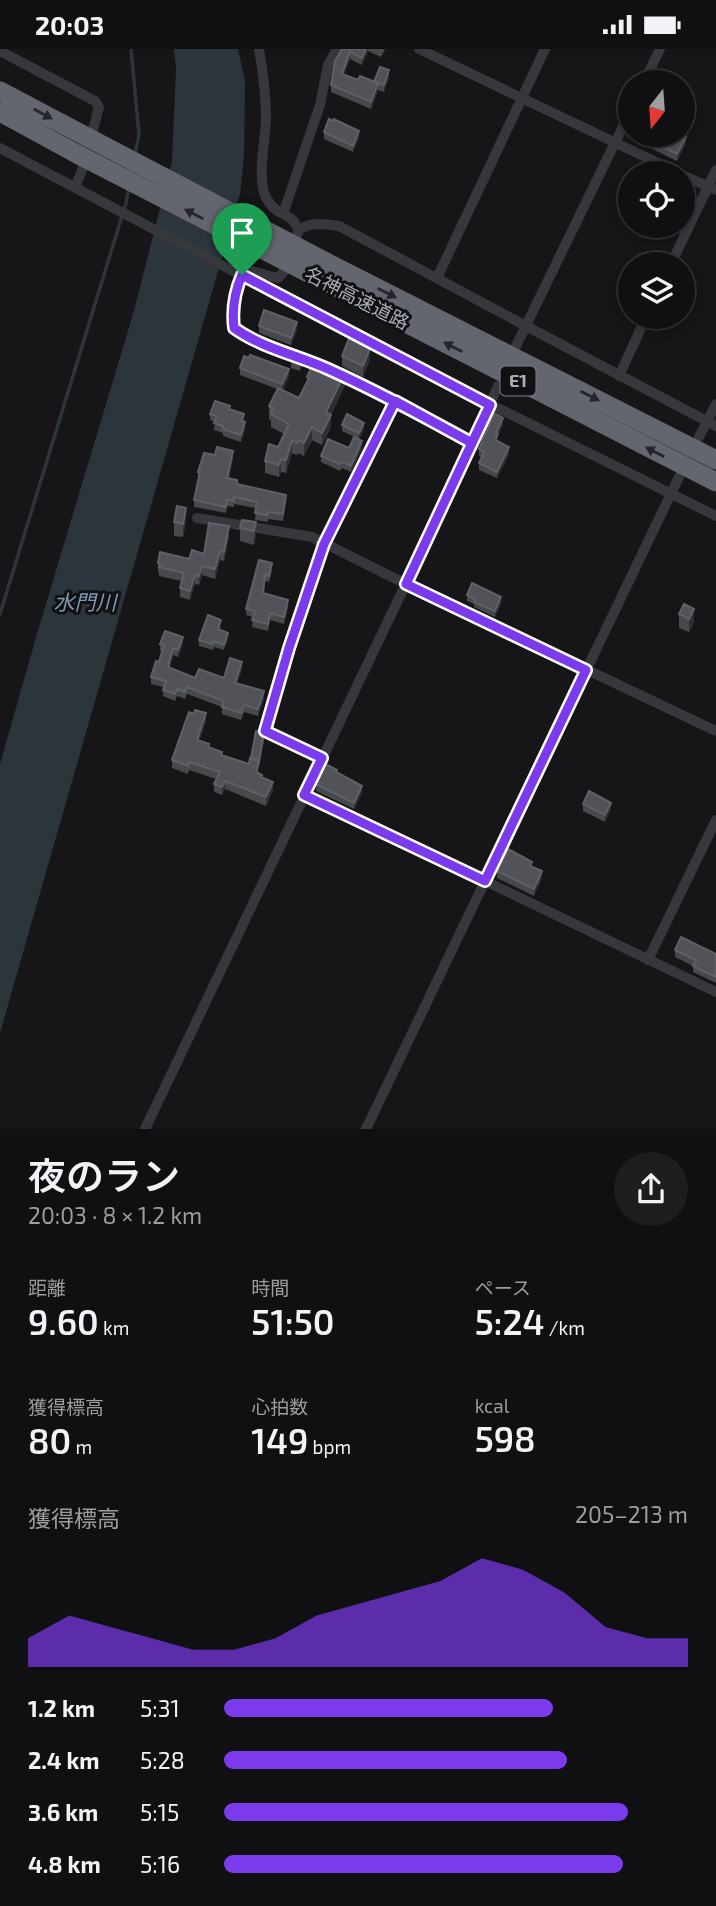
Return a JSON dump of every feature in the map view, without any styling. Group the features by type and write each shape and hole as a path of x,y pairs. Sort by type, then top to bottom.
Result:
{"highway":[{"name":"名神高速道路","path":"0,92 82,146"},
{"name":"名神高速道路","path":"0,112 82,146 323,271 716,482"},
{"name":"名神高速道路","path":"323,271 716,460"}],"street":[{"path":"259,49 265,83 262,161 264,190 269,204 293,220 299,230"},
{"path":"283,214 320,105 328,65 337,49"},
{"path":"419,49 652,161"},
{"path":"436,278 545,49"},
{"path":"650,70 660,49"},
{"path":"0,51 95,101 99,107 75,187"},
{"path":"516,347 618,138"},
{"path":"0,148 490,405 716,516"},
{"path":"678,252 712,189 716,170"},
{"path":"695,181 712,189"},
{"path":"472,443 395,401 321,366 271,348 234,328 232,316 238,283 245,270 278,278 284,273 299,230 319,223 339,226 712,424"},
{"path":"619,376 641,329"},
{"path":"145,1129 498,386"},
{"path":"322,758 265,731 324,544 395,401"},
{"path":"699,437 712,424 716,404"},
{"path":"366,1129 679,477"},
{"path":"197,518 312,537 716,731"},
{"path":"304,795 716,992"},
{"path":"649,960 716,820"}],"water":[{"name":"水門川","path":"174,49 238,49 245,81 244,157 240,194 0,1033 0,764 134,311 172,161 176,69"}],"building":[{"path":"342,49 366,49 362,58 350,52 342,74 358,80 360,76 378,83 371,102 331,85 335,61"},
{"path":"380,67 389,70 384,85 374,82"},
{"path":"329,119 359,131 353,146 324,132"},
{"path":"663,147 681,147 677,154"},
{"path":"264,310 297,322 291,338 259,326"},
{"path":"350,336 360,340 359,344 370,348 363,366 342,356"},
{"path":"293,349 302,353 300,358 291,354"},
{"path":"250,355 289,369 282,384 240,368 244,356 249,358"},
{"path":"319,361 345,373 326,412 331,415 322,433 312,427 304,443 292,440 286,460 281,459 279,465 265,461 269,444 278,447 289,424 271,414 273,408 269,406 278,388 299,398 313,364 316,366"},
{"path":"215,401 244,414 242,421 245,422 241,435 214,423 217,416 210,414"},
{"path":"494,413 503,418 495,440 509,447 497,472 479,463 484,452 479,449"},
{"path":"347,414 364,423 359,433 342,425"},
{"path":"354,437 362,441 351,466 321,456 328,439 349,448"},
{"path":"217,447 233,451 227,478 237,480 237,484 286,495 283,514 255,513 257,502 234,497 234,501 227,500 226,507 194,500 204,453 215,455"},
{"path":"177,506 186,508 183,524 174,522"},
{"path":"242,520 256,522 254,531 240,528"},
{"path":"209,523 229,526 224,552 220,551 215,569 202,566 199,576 195,575 190,591 180,588 184,573 159,567 160,552 189,559 192,550 204,554"},
{"path":"259,560 272,563 269,576 265,575 263,593 288,600 284,617 270,613 268,624 252,620 255,611 246,609"},
{"path":"472,583 501,597 495,611 474,602 475,599 467,595"},
{"path":"684,604 694,609 689,619 679,614"},
{"path":"208,615 221,620 218,629 228,633 224,645 199,640"},
{"path":"165,631 183,637 178,650 173,648 168,667 195,678 199,669 224,678 230,658 242,662 235,683 264,691 258,709 244,705 241,713 222,707 224,701 187,687 185,692 177,689 175,694 163,690 166,681 151,677 156,661 159,662 164,645 160,644"},
{"path":"195,710 206,713 197,740 222,752 221,755 249,764 250,758 259,761 256,772 273,782 266,797 225,781 222,787 214,784 220,772 189,762 188,766 172,760 189,712 194,714"},
{"path":"256,731 264,733 259,760 251,758"},
{"path":"325,764 362,786 354,803 316,784"},
{"path":"589,791 611,803 605,815 583,804"},
{"path":"508,849 532,862 530,866 542,871 534,889 497,871"},
{"path":"681,937 716,954 716,977 693,966 696,960 675,950"}],"waterway":[{"path":"131,49 139,134 135,155"},
{"path":"0,614 129,187"}],"route":[{"path":"242,275 232,316 234,328 271,348 356,381 395,401 472,443 406,584 586,670 485,881 304,795 322,758 265,731 324,544 395,401 472,443 490,405 242,275"}]}
